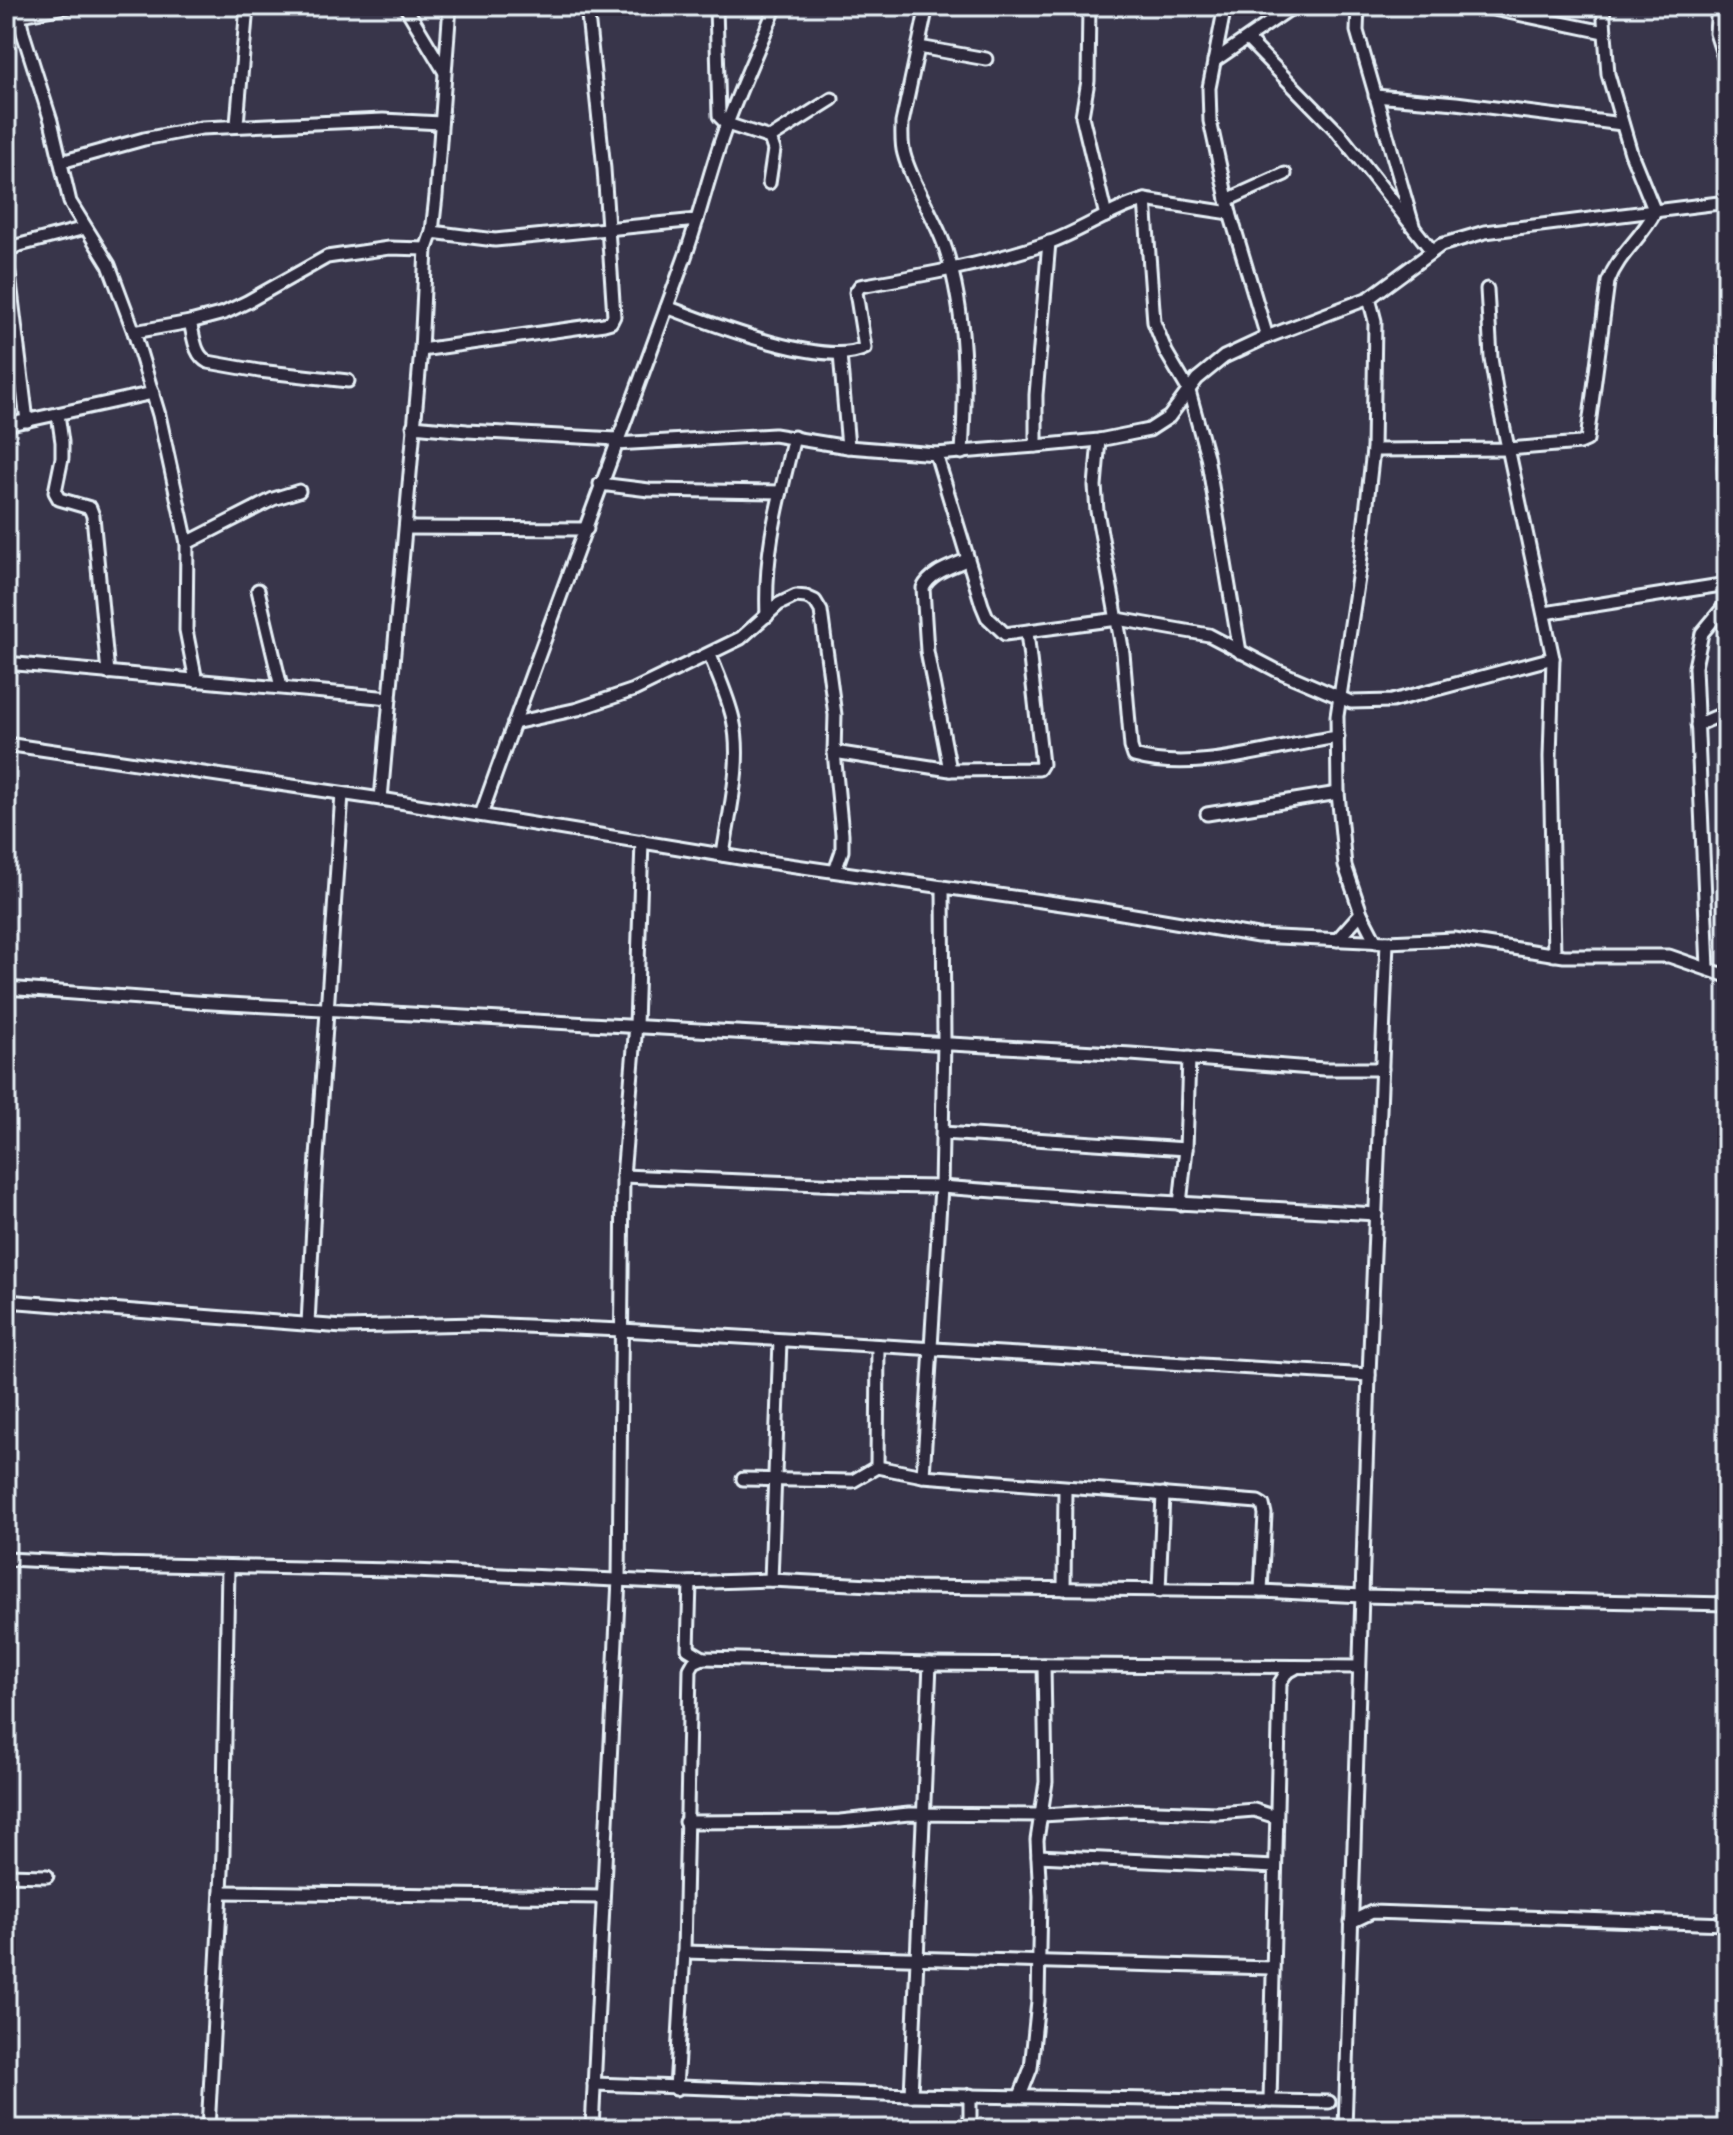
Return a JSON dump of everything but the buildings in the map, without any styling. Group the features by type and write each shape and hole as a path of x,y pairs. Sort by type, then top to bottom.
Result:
{"street":[{"path":"71,6 19,11 70,202 109,265 153,393 187,543 186,630 196,681"},
{"path":"237,124 247,6"},
{"path":"405,6 445,71"},
{"path":"381,799 421,350 426,249 432,232 450,6"},
{"path":"421,350 611,322 615,305 587,6"},
{"path":"716,6 719,116 727,124 770,138"},
{"path":"481,815 558,597 587,529 600,484 667,307 727,124 776,6"},
{"path":"927,6 902,123 904,156 935,220 952,270 966,370 962,453"},
{"path":"1089,6 1088,81 1082,116 1106,216"},
{"path":"1225,6 1208,100 1230,213 1267,337"},
{"path":"1214,61 1294,6"},
{"path":"1358,6 1357,31 1413,228"},
{"path":"1479,6 1604,32"},
{"path":"1373,450 1509,449 1587,440 1608,282 1615,264 1647,228 1655,212 1622,124 1608,74 1603,6"},
{"path":"1718,6 1716,33 1727,67"},
{"path":"1248,40 1338,132 1432,251"},
{"path":"919,47 986,59"},
{"path":"1375,96 1622,124"},
{"path":"770,138 832,99"},
{"path":"61,162 174,132 237,124 325,124 383,120 441,123"},
{"path":"769,183 774,150 770,138"},
{"path":"1227,200 1285,174"},
{"path":"1145,200 1154,322 1166,352 1189,391 1207,456 1240,652"},
{"path":"667,307 765,340 805,350 840,354 865,348 856,292 860,286 952,270 1049,242 1145,200 1230,213"},
{"path":"413,426 616,441 753,435 794,437 848,447 936,454 1099,440 1149,430 1169,417 1197,379 1224,357 1369,298 1450,241 1485,232 1727,202"},
{"path":"432,232 495,240 697,220"},
{"path":"27,421 7,266 9,251 16,246 85,228"},
{"path":"1036,446 1036,395 1049,242"},
{"path":"134,332 224,313 327,257 389,248 426,249"},
{"path":"1487,289 1491,358 1553,658 1550,757 1554,955"},
{"path":"1727,295 1724,467 1727,553"},
{"path":"1345,2129 1382,1069 1382,942 1361,913 1345,866 1338,793 1338,697 1360,565 1373,450 1376,344 1375,321 1369,298"},
{"path":"190,322 197,351 201,359 208,362 348,381"},
{"path":"840,354 848,447"},
{"path":"6,425 153,393"},
{"path":"58,414 62,458 55,492 59,499 90,508 93,516 108,673"},
{"path":"767,616 767,561 771,527 794,437"},
{"path":"1099,440 1095,486 1097,511 1118,619 1134,756 1194,762 1338,737"},
{"path":"936,454 966,560 987,617 1005,634 1118,619 1209,635 1351,702 1392,701 1553,658"},
{"path":"600,484 649,490 781,492"},
{"path":"187,543 273,499 299,491"},
{"path":"406,528 587,529"},
{"path":"950,770 927,651 923,588 936,574 966,560"},
{"path":"1545,613 1727,584"},
{"path":"258,590 270,629 281,687"},
{"path":"514,723 608,701 741,638 779,604 796,596 815,601 821,611 835,715 834,752 842,851 835,871"},
{"path":"1708,968 1695,667 1698,642 1709,623 1727,603"},
{"path":"834,752 950,770 1041,767 1027,632"},
{"path":"710,655 733,720 736,740 736,764 723,855"},
{"path":"6,663 390,698"},
{"path":"1697,725 1727,712"},
{"path":"6,744 381,799 723,855 1104,910 1258,936 1382,942 1454,939 1554,955 1669,956 1727,976"},
{"path":"1207,814 1338,793"},
{"path":"308,1324 342,794"},
{"path":"592,2129 619,1579 623,1176 636,1025 642,841"},
{"path":"923,1476 943,1133 943,887"},
{"path":"1337,940 1361,913"},
{"path":"6,988 329,1010 944,1042 1324,1069 1382,1069"},
{"path":"1180,1204 1186,1149 1189,1058"},
{"path":"943,1133 1186,1149"},
{"path":"623,1176 941,1187 1376,1214"},
{"path":"6,1301 343,1327 478,1324 622,1330 1369,1375"},
{"path":"771,1580 780,1341"},
{"path":"877,1467 878,1346"},
{"path":"743,1479 853,1481 877,1467 923,1476 1258,1502 1263,1505 1265,1514 1261,1591"},
{"path":"1064,1589 1065,1489"},
{"path":"1159,1591 1163,1494"},
{"path":"6,1559 392,1570 690,1583 771,1580 911,1587 1261,1591 1727,1604"},
{"path":"208,2129 221,1892 228,1567"},
{"path":"690,1583 688,1649 703,1658"},
{"path":"676,2089 684,1952 690,1669 694,1662 703,1658 930,1664 1359,1667"},
{"path":"911,2095 930,1664"},
{"path":"1020,2096 1027,2083 1035,2043 1040,1897 1037,1840 1046,1782 1044,1665"},
{"path":"1261,1667 1280,1683"},
{"path":"1270,2101 1280,1683 1286,1673 1297,1667"},
{"path":"1254,1810 1277,1791"},
{"path":"685,1822 840,1821 923,1814 1042,1815 1128,1810 1217,1813 1254,1810 1276,1817"},
{"path":"1038,1856 1275,1867"},
{"path":"6,1875 47,1876"},
{"path":"221,1892 602,1897"},
{"path":"1352,1896 1372,1912"},
{"path":"1351,1922 1372,1912 1727,1924"},
{"path":"684,1952 1271,1968"},
{"path":"594,2084 911,2095 1329,2102"},
{"path":"970,2095 970,2129"}]}
